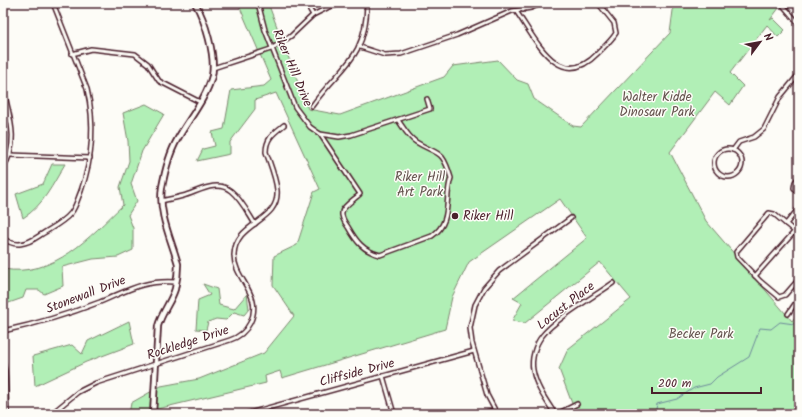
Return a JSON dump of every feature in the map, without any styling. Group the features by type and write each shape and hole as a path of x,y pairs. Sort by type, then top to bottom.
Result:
{"street":[{"path":"3,238 12,243 28,243 63,220 71,212 77,201 85,179 90,158 92,132 90,101 53,3"},
{"path":"153,414 158,326 161,314 175,289 178,264 165,222 161,201 162,187 169,158 176,142 209,84 213,68 206,29 195,3"},
{"name":"Riker Hill Drive","path":"258,3 272,48 295,107 310,127 320,134 360,194 344,208 342,213 343,219 356,241 363,248 380,255 432,236 439,231 447,210 448,186 451,178 443,157 434,150 415,142 398,120"},
{"path":"306,3 313,15"},
{"path":"213,68 272,48 291,36 313,15 329,7 345,3"},
{"path":"312,106 350,63 360,47 365,31 367,3"},
{"path":"521,3 523,10"},
{"path":"360,47 385,55 401,54 457,35 516,11 543,3"},
{"path":"516,11 550,59 563,66 578,67 591,60 616,33 614,23 598,3"},
{"path":"781,3 799,24"},
{"path":"72,54 91,49 135,54 148,64 159,81 200,102"},
{"path":"734,150 739,142 754,137 764,129 780,96 799,74"},
{"path":"3,87 12,136 10,155 3,167"},
{"path":"320,134 339,137 398,120 430,109 427,99"},
{"name":"Rockledge Drive","path":"51,414 85,388 234,339 247,328 253,315 253,300 251,292 236,264 234,256 236,240 271,210 277,200 277,189 266,152 266,146 270,136 284,126"},
{"path":"734,150 738,153 742,161 740,170 732,176 723,176 716,170 715,157 721,151 734,150"},
{"path":"10,155 90,158"},
{"path":"799,177 795,182 794,188 799,193"},
{"path":"161,201 184,196 209,187 225,187 240,200 255,224"},
{"path":"786,224 798,213 799,208"},
{"path":"799,235 774,214 769,213 737,249 737,257 755,276 779,297 785,295 799,279"},
{"path":"482,414 496,412 487,396 471,336 471,321 475,305 484,288 499,271 571,218"},
{"path":"755,276 795,231"},
{"name":"Stonewall Drive","path":"3,332 42,322 101,301 119,292 139,285 162,281 176,282"},
{"name":"Locust Place","path":"556,414 539,388 533,369 534,355 539,340 553,325 613,283"},
{"path":"788,314 799,298"},
{"name":"Cliffside Drive","path":"246,414 474,351"},
{"path":"3,361 6,371 5,399 7,414"},
{"path":"383,376 394,414"},
{"path":"556,414 577,404"},
{"path":"258,411 261,414"}],"green space":[{"path":"238,3 268,3 308,109 340,115 444,77 453,66 498,60 517,80 528,84 534,99 573,126 581,127 670,33 674,3 776,3 779,8 770,20 773,18 785,30 778,37 767,25 730,73 743,86 730,105 715,92 670,152 706,221 792,321 799,312 799,414 576,414 559,369 568,349 631,299 600,262 525,323 512,321 522,303 513,298 587,238 560,199 469,262 452,297 445,329 282,378 280,371 265,376 266,383 153,410 153,414 129,414 131,403 161,386 199,379 264,353 294,316 273,285 274,256 297,245 314,192 320,189 276,93 255,100 255,109 230,142 230,154 197,161 203,149 215,146 212,132 224,129 231,90 264,86 271,80"},
{"path":"146,104 164,114 142,151 131,184 137,201 128,215 133,228 133,250 118,257 93,259 62,267 63,286 44,294 39,290 26,290 23,298 3,305 3,269 22,270 39,267 55,261 84,242 123,205 120,187 129,161 128,141 123,113"},
{"path":"52,164 65,164 42,201 23,218 16,194 43,184"},
{"path":"203,284 217,289 219,305 234,309 247,294 249,309 244,315 234,312 226,320 216,319 208,322 206,330 196,329 198,300 210,295"},
{"path":"129,321 134,344 86,362 35,386 33,356 72,345 82,354 88,341"}],"waterway":[{"path":"655,414 657,404 677,399 694,388 710,384 717,377 749,357 760,328 771,329 780,322 794,324 799,318"}],"place":[{"name":"Riker Hill","path":"455,216"}],"park label":[{"name":"Walter Kidde Dinosaur Park","path":"657,104"},
{"name":"Riker Hill Art Park","path":"420,184"},
{"name":"Becker Park","path":"701,334"}]}
